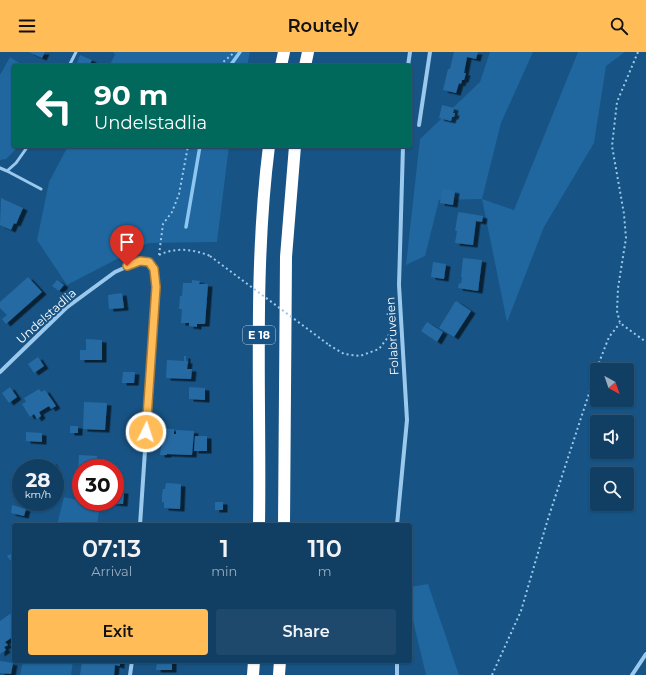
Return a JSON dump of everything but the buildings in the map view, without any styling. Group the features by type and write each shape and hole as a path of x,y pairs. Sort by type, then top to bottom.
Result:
{"highway":[{"path":"281,64 284,52"},
{"path":"305,64 308,52"},
{"name":"E 18","path":"259,523 258,334 260,255 265,176 269,148"},
{"name":"E 18","path":"284,523 286,257 295,148"},
{"path":"253,675 254,663"},
{"path":"279,675 280,663"}],"street":[{"path":"408,64 410,52"},
{"path":"419,125 430,52"},
{"name":"Folabruveien","path":"397,523 407,420 399,277 403,148"},
{"name":"Undelstadlia","path":"0,372 66,308 115,272 140,261 149,262"},
{"path":"140,523 156,287 154,269 149,262"},
{"path":"632,675 646,654"},
{"path":"130,675 132,663"},
{"path":"396,675 397,663"}],"lane":[{"path":"70,64 76,52"},
{"path":"8,171 27,148"},
{"path":"0,168 41,189"}],"path":[{"path":"222,64 235,52"},
{"path":"638,52 617,102 612,146 624,214 626,238 618,288 617,312 620,323 646,342"},
{"path":"159,255 163,224 172,212 179,194 188,148"},
{"path":"149,262 169,250 197,250 210,256 329,345 344,354 360,356 378,349 388,337 395,317 400,316"},
{"path":"492,675 521,611 547,522 600,360 610,337 620,323"}],"shaded area":[{"path":"113,52 250,52 247,64 110,64 115,55"},
{"path":"490,52 533,52 501,123 482,199 439,200 425,256 406,265 420,139 480,82"},
{"path":"578,52 625,52 606,66 594,143 544,227 507,322 482,199 514,210"},
{"path":"10,57 21,64 12,64 12,148 17,148 6,159 0,160 0,75"},
{"path":"67,148 229,148 217,242 148,243 67,285 37,240 49,182"},
{"path":"64,497 72,499 72,511 99,511 97,523 58,523 60,511 64,511"},
{"path":"428,584 459,675 426,675 412,616 412,587"},
{"path":"23,663 73,663 71,675 20,675"}],"waterway":[{"path":"231,64 240,52"},
{"path":"186,227 200,148"}],"route":[{"path":"127,266 140,261 149,262 154,269 156,287 146,432"}]}
